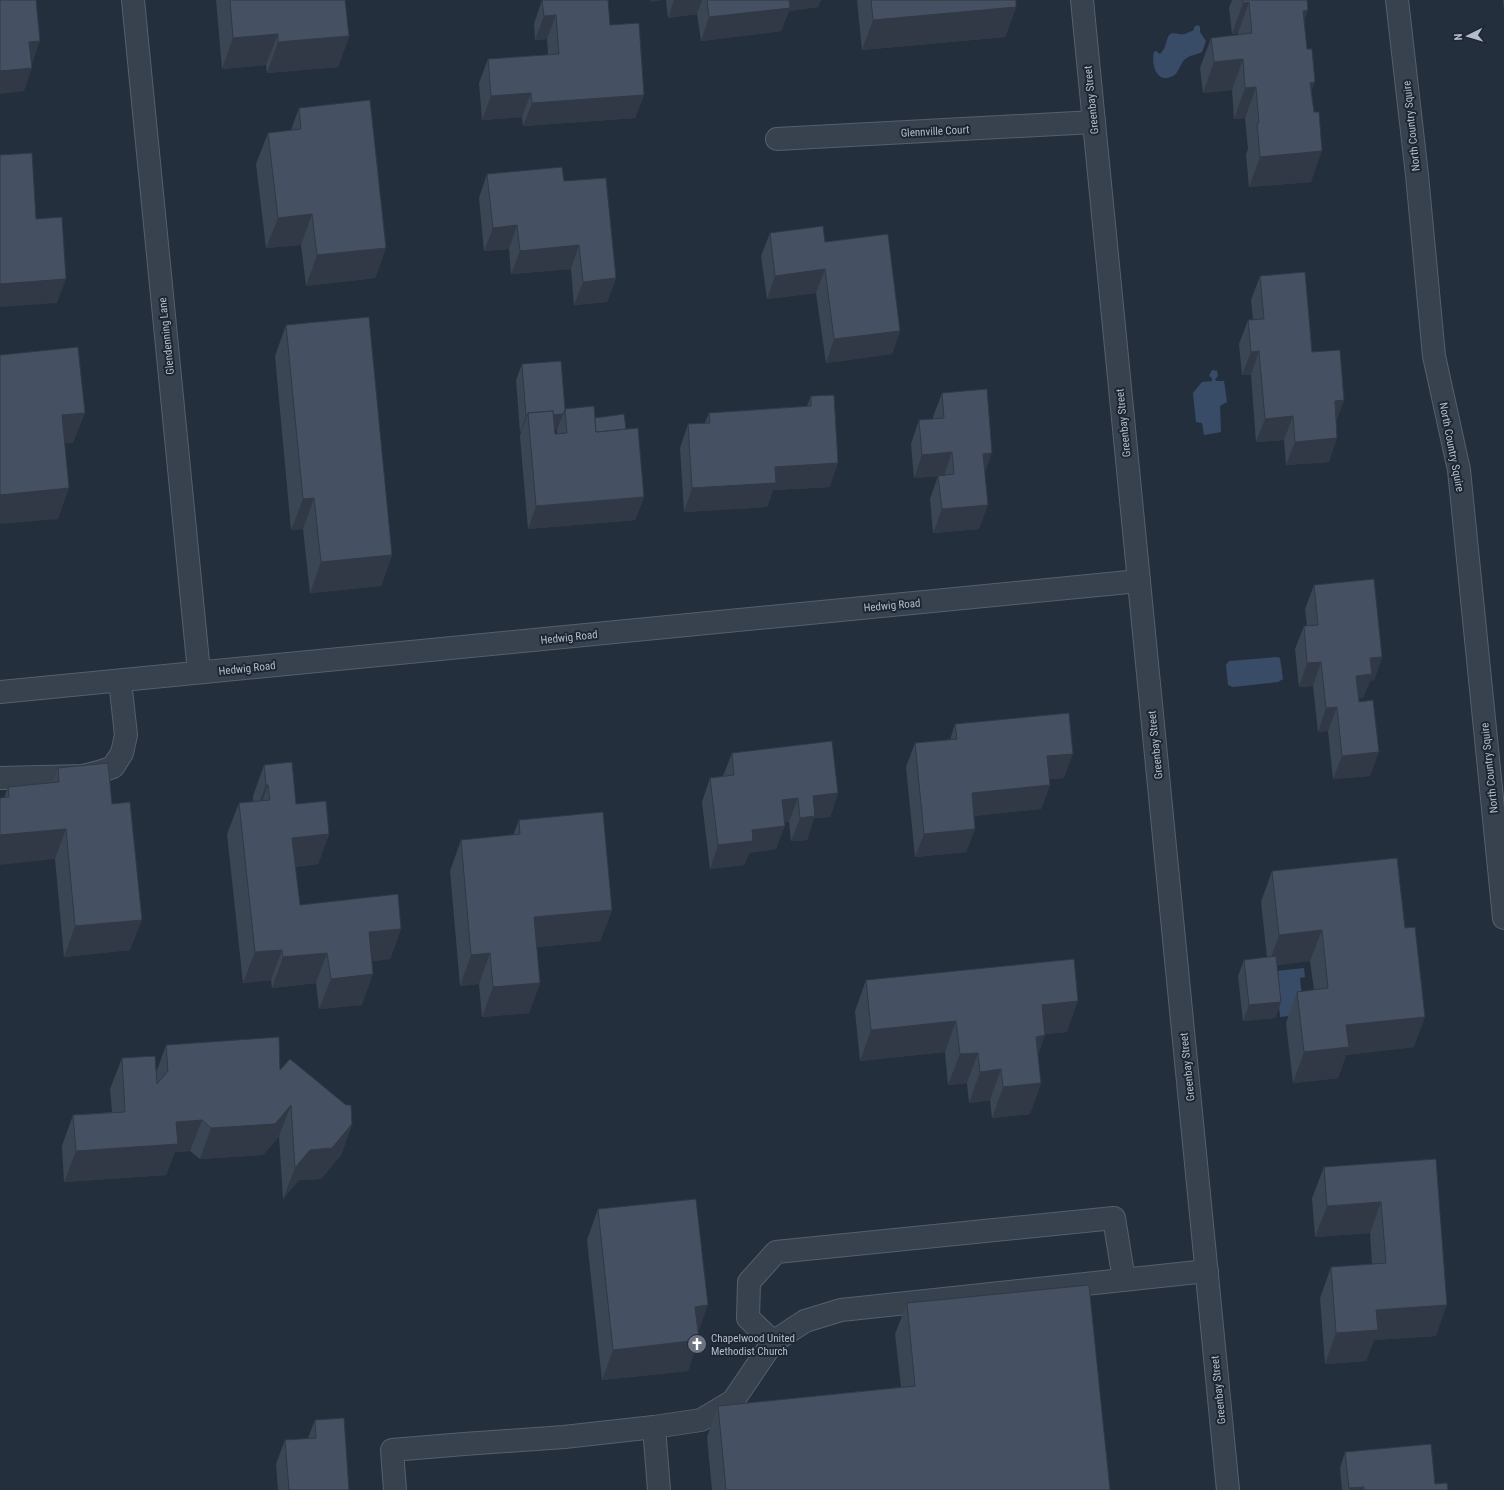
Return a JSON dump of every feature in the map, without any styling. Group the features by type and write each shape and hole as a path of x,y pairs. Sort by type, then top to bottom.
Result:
{"street":[{"name":"Glendenning Lane","path":"133,0 199,672"},
{"name":"Greenbay Street","path":"1082,0 1228,1490"},
{"name":"North Country Squire","path":"1397,0 1417,175 1434,356 1459,470 1504,918"},
{"name":"Glennville Court","path":"777,139 1094,122"},
{"name":"Hedwig Road","path":"0,692 1139,581"},
{"path":"0,778 83,776 113,767 122,753 126,735 120,681"},
{"path":"773,1342 748,1318 749,1282 776,1252 1114,1218 1124,1280"},
{"path":"395,1490 392,1450 564,1437 701,1420 734,1401 773,1342 805,1321 841,1310 1207,1271"},
{"path":"654,1427 659,1490"}],"water":[{"path":"1198,25 1200,27 1200,32 1206,41 1202,52 1185,59 1173,76 1162,78 1156,72 1154,67 1154,52 1156,51 1160,54 1162,52 1170,34 1185,34 1194,30 1194,27"},
{"path":"1212,370 1217,371 1218,376 1215,379 1216,381 1224,381 1227,402 1220,406 1221,432 1204,435 1202,423 1196,422 1193,393 1202,382 1212,381 1212,378 1209,376"},
{"path":"1280,658 1283,679 1278,682 1233,687 1228,685 1226,665 1229,661"},
{"path":"1304,968 1305,977 1300,978 1303,1006 1308,1014 1280,1017 1276,971"}],"building":[{"path":"0,0 36,0 40,41 29,42 32,68 0,71"},
{"path":"230,0 345,0 349,36 278,42 278,34 233,38"},
{"path":"542,0 608,0 610,25 639,23 644,95 532,103 531,93 491,96 488,59 559,54 556,15 544,16"},
{"path":"707,0 789,0 790,8 709,17"},
{"path":"871,0 1016,0 1016,7 873,20"},
{"path":"1243,0 1307,0 1308,10 1303,11 1307,49 1312,49 1315,82 1310,83 1314,112 1319,112 1322,151 1260,157 1256,87 1245,88 1243,59 1214,62 1211,38 1252,33 1249,2 1243,3"},
{"path":"370,100 386,248 317,255 312,214 278,218 268,133 301,129 299,108"},
{"path":"32,153 36,219 62,217 66,279 0,284 0,155"},
{"path":"562,167 564,181 606,178 616,278 583,282 579,245 520,251 517,225 493,228 487,174"},
{"path":"823,226 825,242 888,234 900,331 834,339 825,269 775,276 770,233"},
{"path":"1305,272 1312,352 1340,350 1344,400 1335,401 1337,438 1295,442 1293,416 1265,419 1259,351 1251,352 1248,320 1264,319 1260,276"},
{"path":"369,317 392,555 321,562 314,498 303,499 286,325"},
{"path":"78,347 85,413 62,415 69,488 0,495 0,355"},
{"path":"561,361 565,409 563,414 553,415 553,411 528,413 526,416 522,364"},
{"path":"987,389 992,453 983,454 988,505 942,509 938,476 954,474 952,452 922,455 919,420 944,418 942,393"},
{"path":"834,395 838,463 775,467 776,483 692,488 688,424 710,423 709,413 811,406 811,396"},
{"path":"594,406 596,432 638,428 644,497 536,506 528,413 553,411 555,434 567,433 565,409"},
{"path":"624,414 626,429 596,432 595,418"},
{"path":"1374,579 1382,657 1370,658 1372,674 1356,676 1359,702 1373,700 1379,752 1342,756 1337,707 1326,708 1321,662 1307,663 1304,626 1318,625 1314,585"},
{"path":"1069,713 1073,754 1047,756 1050,785 972,793 975,829 924,834 915,743 957,739 955,724"},
{"path":"832,741 838,793 813,796 815,816 800,818 798,798 782,800 785,826 752,830 753,841 718,845 710,778 734,775 732,753"},
{"path":"292,762 296,804 326,801 329,834 292,838 300,905 398,894 401,929 369,932 373,974 331,979 327,953 283,957 282,950 255,952 239,803 270,800 268,785 266,785 264,765"},
{"path":"108,763 112,804 130,802 142,920 75,926 66,829 0,835 0,798 9,797 8,787 59,782 58,768"},
{"path":"603,812 612,910 534,917 540,983 493,987 490,953 471,955 461,840 520,834 519,820"},
{"path":"1397,858 1405,928 1415,927 1425,1017 1346,1025 1349,1047 1304,1052 1297,992 1328,988 1322,930 1279,935 1272,871"},
{"path":"1276,956 1281,1002 1249,1005 1244,960"},
{"path":"1074,959 1078,1001 1042,1005 1045,1035 1036,1037 1041,1083 1003,1087 1001,1069 980,1072 978,1053 960,1054 956,1021 871,1030 866,980"},
{"path":"279,1037 280,1070 290,1059 346,1105 351,1105 352,1124 332,1148 310,1150 295,1168 291,1105 275,1124 211,1128 202,1120 176,1122 178,1144 76,1151 73,1115 125,1112 122,1058 155,1056 157,1084 168,1071 166,1045"},
{"path":"1436,1159 1447,1305 1376,1310 1378,1330 1336,1333 1331,1267 1386,1263 1381,1202 1327,1206 1324,1167"},
{"path":"696,1199 708,1305 695,1307 699,1340 613,1350 598,1209"},
{"path":"1089,1285 1110,1490 726,1490 718,1406 915,1386 907,1303"},
{"path":"344,1418 349,1490 289,1490 285,1440 316,1438 315,1420"},
{"path":"1431,1444 1435,1484 1447,1483 1448,1490 1364,1490 1364,1487 1349,1488 1345,1452"}],"place":[{"name":"Chapelwood United Methodist Church","path":"697,1344"}]}
